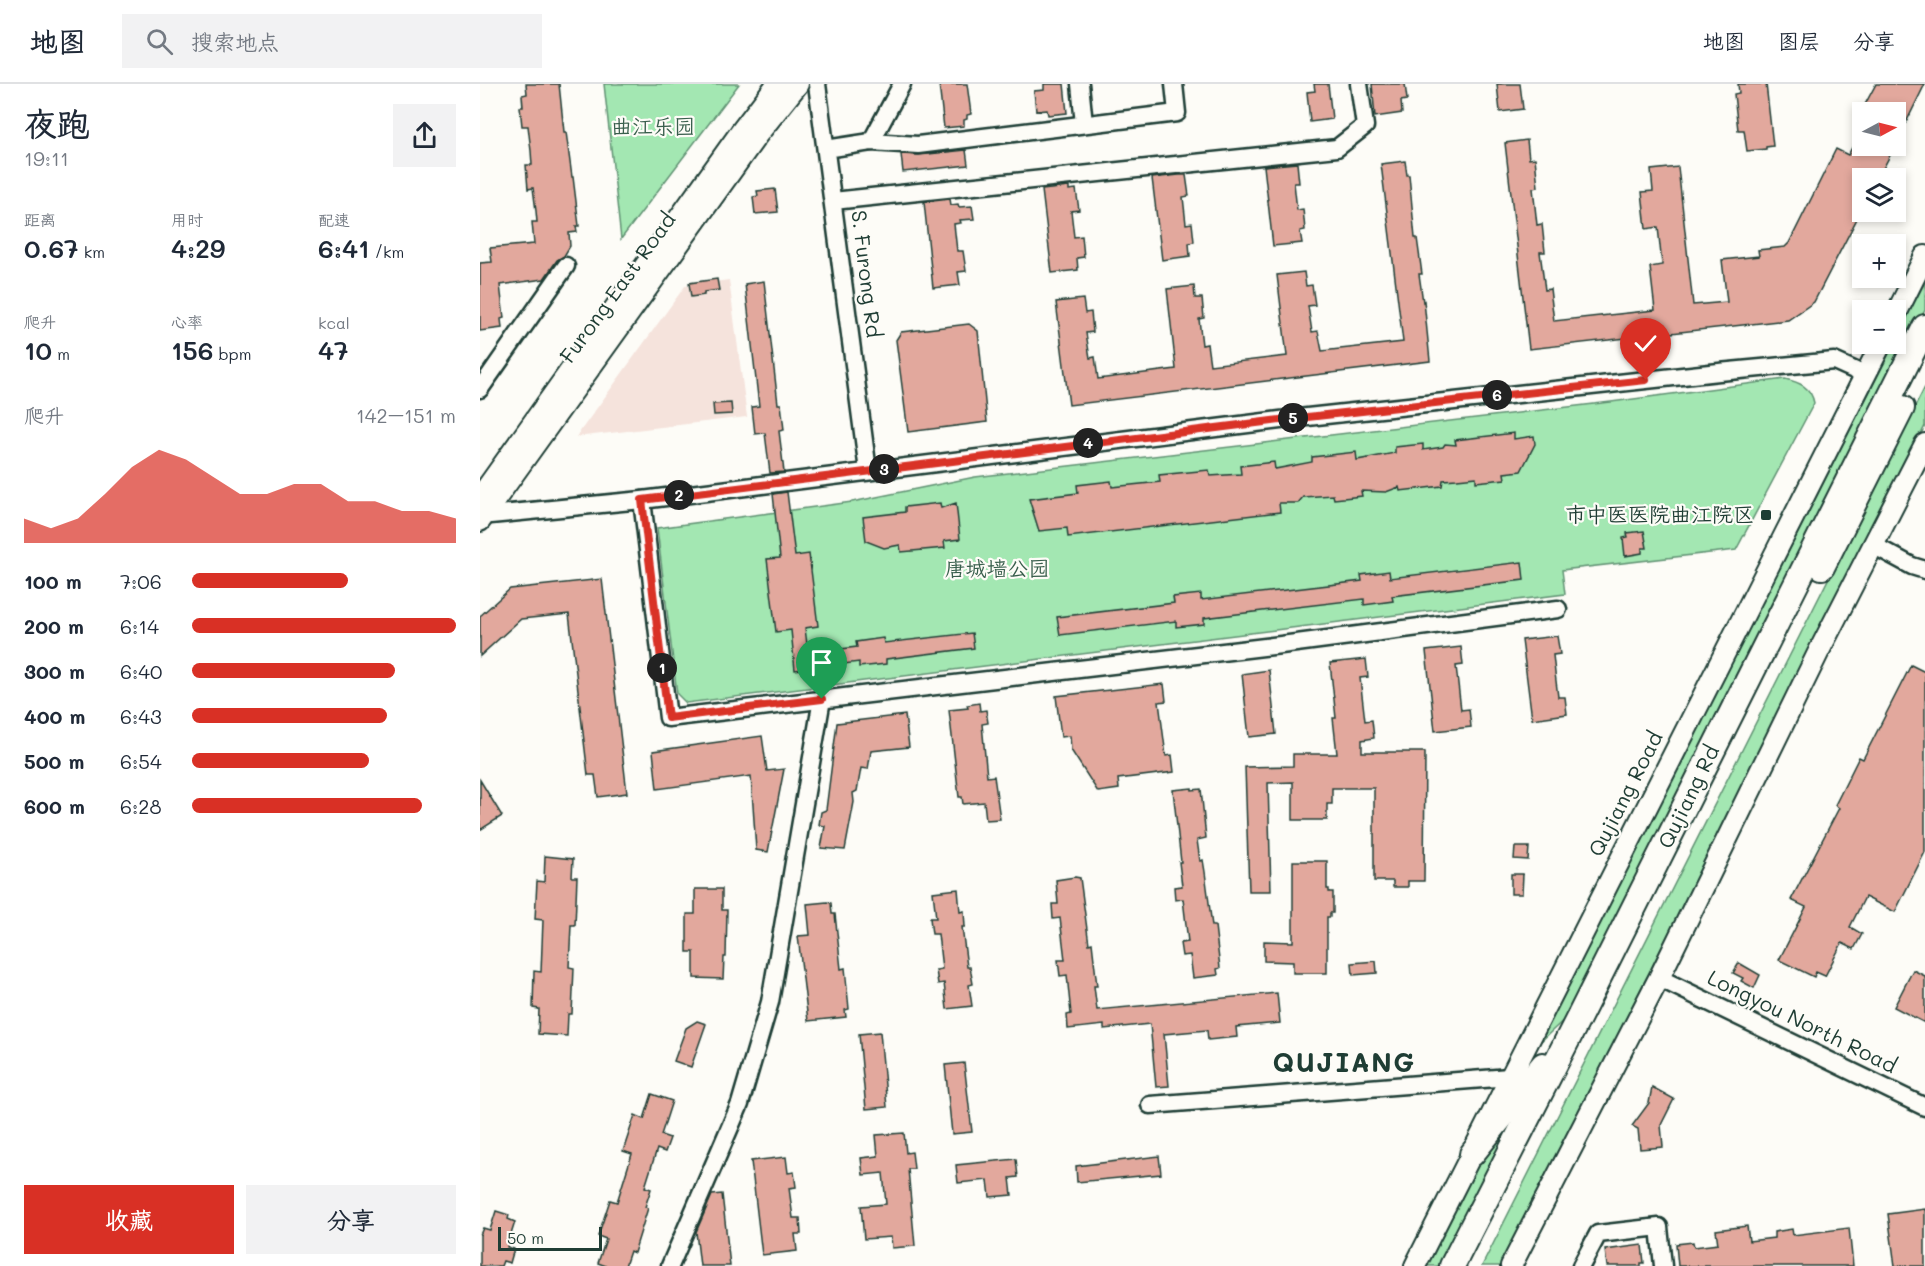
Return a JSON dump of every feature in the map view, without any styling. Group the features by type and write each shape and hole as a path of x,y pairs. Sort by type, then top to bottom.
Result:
{"highway":[{"name":"Qujiang Rd","path":"1452,1266 1925,327"},
{"name":"Qujiang Rd","path":"1470,1266 1925,363"},
{"path":"1472,1154 1576,1023"}],"main road":[{"name":"Furong East Road","path":"481,507 728,149 777,84"},
{"name":"Furong East Road","path":"481,507 751,143 798,84"},
{"path":"1903,300 1925,256"},
{"name":"Qujiang Road","path":"1414,1266 1876,354"},
{"path":"1510,1266 1659,978 1925,444"}],"street":[{"name":"S. Furong Rd","path":"817,84 868,471"},
{"path":"871,142 902,84"},
{"path":"1080,84 1084,124"},
{"path":"826,149 871,142 918,145 1177,113 1174,84"},
{"path":"833,201 1337,147 1365,126 1359,84"},
{"path":"480,389 566,266"},
{"path":"481,507 642,500 1280,420 1753,368 1834,361 1865,375"},
{"path":"642,500 668,718 1281,645 1558,609"},
{"path":"1873,545 1912,566 1925,570"},
{"path":"670,1266 740,1104 770,1002 822,699"},
{"name":"Longyou North Road","path":"1659,978 1925,1107"},
{"path":"1150,1105 1509,1077"},
{"path":"1581,1266 1598,1234 1659,1227 1664,1266"}],"shaded area":[{"path":"729,280 747,417 576,437 685,286"}],"green space":[{"name":"曲江乐园","path":"604,84 739,84 621,239"},
{"path":"1925,282 1925,310 1906,348 1906,319"},
{"path":"1889,354 1903,354 1571,1013 1537,1045"},
{"name":"唐城墙公园","path":"1785,379 1804,386 1814,403 1736,550 1562,570 1565,594 686,703 677,694 657,528 852,502 975,477 1611,402"},
{"path":"1925,387 1925,426 1501,1266 1482,1266"},
{"path":"1524,1099 1444,1266 1424,1266 1479,1158"}],"building":[{"path":"526,84 559,84 579,226 576,226 577,232 569,233 570,246 544,279 500,285 504,318 501,319 502,328 480,331 480,263 492,262 490,248 534,244 532,222 537,222 536,211 533,188 528,189 526,165 532,165 531,151 528,126 522,126 520,107 523,107 522,95 527,94"},
{"path":"939,84 967,84 971,114 967,115 967,119 964,120 964,126 944,128"},
{"path":"1044,84 1064,84 1067,113 1048,115 1047,110 1036,111 1034,91 1044,90"},
{"path":"1314,84 1328,84 1332,119 1310,122 1307,92 1315,91"},
{"path":"1372,84 1405,84 1407,100 1401,101 1402,113 1375,117"},
{"path":"1497,84 1520,84 1523,109 1500,112"},
{"path":"1738,84 1766,84 1773,146 1747,151 1744,130 1738,130 1734,94 1739,93"},
{"path":"1876,84 1925,84 1906,123 1906,102 1866,102"},
{"path":"1527,140 1529,159 1535,158 1538,187 1533,188 1537,225 1542,224 1545,252 1540,252 1545,290 1550,289 1554,321 1655,310 1650,267 1662,265 1658,227 1646,229 1642,192 1653,191 1651,170 1678,167 1693,305 1727,302 1722,260 1759,256 1758,250 1785,247 1836,149 1848,155 1852,148 1852,156 1890,156 1883,168 1852,168 1852,222 1855,222 1814,302 1788,320 1529,349 1505,143"},
{"path":"966,150 968,165 903,172 901,154 919,155"},
{"path":"1405,161 1407,175 1409,175 1415,238 1417,238 1422,274 1419,274 1430,361 1069,405 1056,302 1083,299 1085,313 1091,312 1093,332 1086,333 1090,358 1095,357 1098,379 1176,369 1167,289 1194,286 1195,298 1202,298 1204,318 1199,319 1202,345 1207,344 1210,365 1287,356 1277,275 1304,272 1306,286 1312,285 1315,305 1308,306 1312,332 1318,331 1322,351 1403,342 1381,164"},
{"path":"1297,163 1299,183 1294,183 1297,210 1303,209 1305,230 1300,231 1302,243 1273,246 1264,166"},
{"path":"1186,175 1189,196 1183,197 1186,224 1192,223 1194,242 1189,243 1190,256 1162,260 1152,178"},
{"path":"1069,187 1069,190 1076,189 1079,210 1071,211 1074,237 1082,236 1084,257 1077,258 1078,270 1052,273 1042,190"},
{"path":"775,189 778,212 755,214 753,197 758,196 757,191"},
{"path":"950,199 951,205 972,206 974,219 960,220 961,223 954,224 957,251 963,251 966,271 958,272 960,285 933,288 924,202"},
{"path":"717,279 719,290 691,297 689,283"},
{"path":"764,281 778,404 781,404 784,430 779,431 784,472 770,473 765,433 755,434 752,407 759,406 745,284"},
{"path":"969,324 978,331 987,422 908,432 896,340 901,332"},
{"path":"731,403 732,414 714,415 713,404"},
{"path":"1514,433 1514,439 1534,436 1535,444 1521,471 1504,473 1505,479 1476,482 1476,477 1443,480 1442,486 1400,491 1399,487 1386,492 1361,491 1362,496 1334,499 1333,495 1303,497 1298,503 1279,503 1280,512 1068,537 1067,528 1039,531 1029,499 1078,493 1077,485 1111,481 1112,487 1160,482 1159,475 1209,470 1210,476 1241,474 1240,466 1274,462 1275,469 1312,462 1312,457 1356,452 1357,460 1395,453 1395,447 1423,444 1423,450 1443,447 1445,444 1456,445 1455,440"},
{"path":"787,492 795,556 809,554 818,626 805,628 808,653 857,647 856,642 883,638 884,643 972,633 974,648 886,659 886,664 859,667 859,662 795,670 791,630 776,632 767,559 780,558 773,494"},
{"path":"940,503 941,508 956,503 960,539 944,541 945,548 901,552 900,545 884,548 866,541 863,517 905,512 905,507"},
{"path":"1644,531 1647,548 1642,548 1642,553 1625,556 1623,538 1628,537 1627,533"},
{"path":"1522,562 1524,580 1392,596 1393,601 1364,605 1364,599 1204,618 1204,624 1176,627 1176,621 1060,635 1057,617 1174,603 1173,597 1201,594 1201,600 1362,581 1361,575 1389,571 1390,578"},
{"path":"602,579 627,793 598,797 595,775 588,775 569,614 521,619 480,656 480,616 510,589"},
{"path":"1557,636 1560,654 1553,655 1558,697 1565,697 1567,714 1532,719 1522,640"},
{"path":"1461,647 1463,665 1456,666 1461,710 1469,709 1471,727 1435,731 1426,651"},
{"path":"1366,659 1368,677 1360,678 1365,721 1372,720 1374,738 1362,740 1362,752 1425,752 1424,881 1408,881 1408,887 1393,887 1393,881 1374,881 1374,788 1332,788 1332,804 1327,804 1327,820 1293,820 1293,782 1268,783 1271,891 1249,891 1245,767 1293,766 1293,754 1337,754 1330,663"},
{"path":"1911,665 1925,672 1925,852 1895,912 1865,897 1850,927 1862,934 1854,949 1842,943 1825,976 1816,972 1814,977 1779,960 1806,907 1791,900 1839,808 1835,805 1859,757 1863,759"},
{"path":"1269,670 1276,734 1249,737 1242,674"},
{"path":"1164,684 1166,701 1159,702 1166,756 1172,755 1174,772 1118,779 1119,789 1098,792 1071,750 1070,736 1061,737 1056,696"},
{"path":"979,703 980,711 986,710 988,723 982,724 987,777 994,776 1000,819 986,820 984,802 963,804 962,797 959,797 949,710 968,708 967,705"},
{"path":"905,715 909,747 871,751 868,769 861,768 857,791 853,793 854,802 845,850 821,848 825,826 819,825 821,812 826,810 837,723"},
{"path":"762,736 767,771 784,769 768,852 756,850 751,776 657,789 653,751"},
{"path":"480,780 502,816 480,830"},
{"path":"1192,788 1192,790 1201,789 1206,838 1197,840 1200,861 1203,860 1212,926 1215,926 1220,968 1217,969 1218,975 1193,978 1190,955 1182,956 1180,943 1188,942 1183,899 1175,900 1174,887 1182,886 1173,790"},
{"path":"1515,847 1529,847 1528,860 1514,859"},
{"path":"545,856 573,859 572,877 577,877 575,925 571,925 569,967 574,968 572,1014 568,1014 567,1036 538,1034 539,1009 533,1008 534,971 541,972 543,920 535,919 537,881 544,882"},
{"path":"1293,861 1327,861 1327,889 1333,892 1333,913 1327,917 1327,973 1293,973 1293,962 1264,961 1264,941 1293,942"},
{"path":"1511,874 1523,874 1522,894 1511,894"},
{"path":"1080,878 1089,944 1092,943 1097,1010 1277,993 1280,1023 1236,1027 1237,1037 1208,1040 1207,1030 1164,1034 1169,1086 1156,1087 1150,1024 1104,1029 1104,1025 1068,1029 1067,1015 1071,1014 1067,975 1060,976 1058,960 1065,960 1060,918 1053,919 1052,904 1058,904 1056,880"},
{"path":"695,889 722,889 722,910 727,910 723,979 694,978 694,952 687,952 687,914 695,914"},
{"path":"958,889 960,912 964,911 965,927 962,927 967,967 970,967 973,984 969,985 972,1006 947,1009 944,983 938,984 936,970 942,969 938,934 932,934 930,918 936,918 933,892"},
{"path":"831,903 832,914 835,914 841,969 845,968 849,1009 845,1010 846,1017 808,1021 798,936 810,935 807,904"},
{"path":"1376,961 1377,973 1353,975 1352,963"},
{"path":"1739,963 1760,975 1754,988 1741,981 1743,978 1733,973"},
{"path":"1913,970 1925,976 1925,1023 1894,1007"},
{"path":"697,1021 706,1024 691,1067 674,1061 686,1028"},
{"path":"880,1032 887,1107 866,1109 859,1034"},
{"path":"964,1063 972,1132 952,1134 945,1065"},
{"path":"1652,1087 1674,1099 1661,1125 1663,1147 1640,1149 1638,1129 1632,1126 1649,1103"},
{"path":"652,1094 672,1101 661,1135 670,1138 665,1152 657,1149 645,1187 651,1189 645,1207 648,1208 634,1253 630,1251 625,1266 606,1266 598,1263 606,1239 598,1236 610,1200 617,1202 632,1154 623,1151 635,1115 644,1119"},
{"path":"904,1133 906,1153 912,1152 914,1169 908,1169 915,1246 892,1248 891,1237 864,1239 861,1206 886,1204 883,1173 863,1175 861,1158 878,1156 876,1135"},
{"path":"1159,1156 1161,1174 1077,1182 1076,1166"},
{"path":"786,1157 788,1173 794,1172 796,1187 789,1188 793,1218 800,1218 801,1234 795,1234 797,1251 762,1255 751,1161"},
{"path":"1016,1159 1018,1177 1010,1178 1012,1195 990,1197 988,1180 958,1183 956,1165"},
{"path":"722,1194 730,1266 700,1266 696,1232 712,1195"},
{"path":"1925,1209 1925,1266 1895,1266 1888,1214"},
{"path":"496,1211 509,1215 508,1219 515,1222 507,1247 514,1249 510,1263 503,1261 501,1266 480,1266 480,1235 483,1228 490,1230"},
{"path":"1747,1226 1749,1241 1774,1238 1774,1232 1792,1229 1793,1235 1849,1228 1853,1266 1678,1266 1676,1244 1693,1242 1694,1247 1718,1244 1716,1230"},
{"path":"1642,1245 1644,1263 1641,1263 1641,1266 1607,1266 1605,1250"}],"place":[{"name":"市中医医院曲江院区","path":"1766,515"}],"district":[{"name":"QUJIANG","path":"1344,1063"}],"route":[{"path":"822,699 668,718 642,500 1280,420 1646,380"}]}
